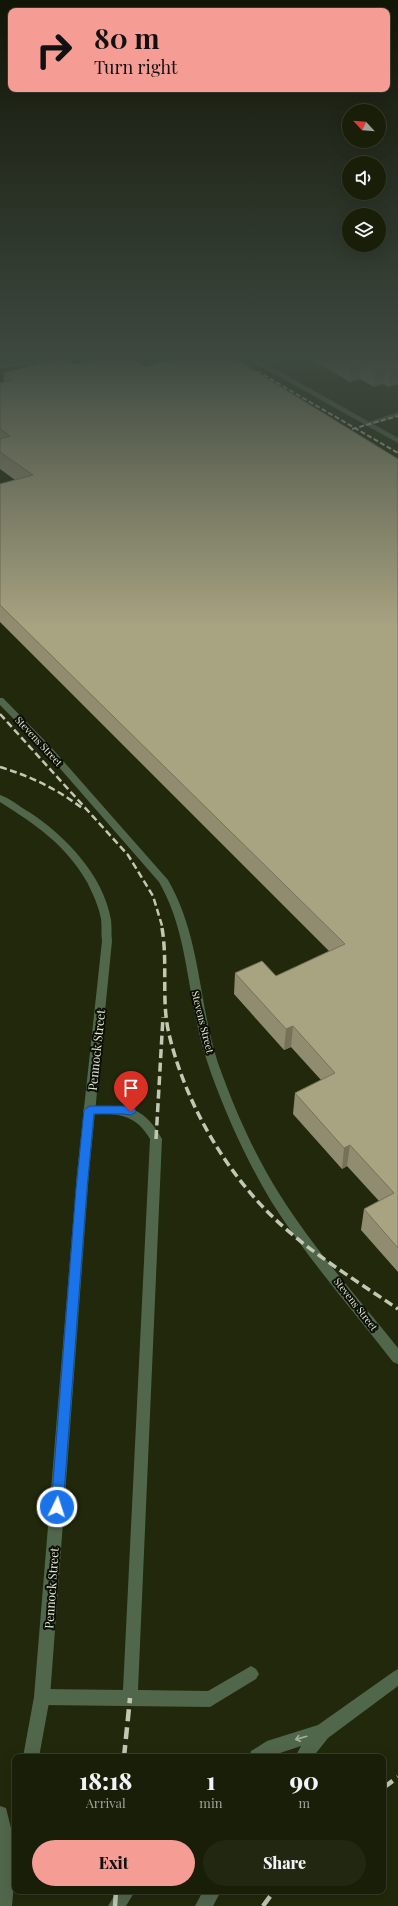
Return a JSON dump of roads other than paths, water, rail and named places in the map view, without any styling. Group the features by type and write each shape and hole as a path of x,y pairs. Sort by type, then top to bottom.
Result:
{"street":[{"name":"Stevens Street","path":"0,700 47,748 163,880 171,893 179,908 190,948 195,991 204,1031 220,1085 246,1144 276,1198 312,1249 398,1358"},
{"name":"Pennock Street","path":"0,798 41,825 60,840 72,853 94,887 106,920 107,940 82,1181 42,1697 32,1754"},
{"path":"90,1110 124,1110 131,1112 149,1126 156,1139 130,1698"},
{"path":"42,1697 210,1699 251,1674"},
{"path":"305,1754 322,1732 398,1676"},
{"path":"262,1754 273,1747 322,1732"},
{"path":"0,1814 6,1843 4,1899"},
{"path":"4,1899 12,1855"},
{"path":"116,1906 125,1894"},
{"path":"203,1906 211,1894"}],"railway":[{"path":"391,449 398,453"},
{"path":"0,714 128,855 153,896 163,929"},
{"path":"0,767 43,784 82,808"},
{"path":"162,928 164,941 165,1008 169,1034 185,1085 209,1134 240,1180 257,1201 276,1220 320,1256 398,1309"},
{"path":"156,1139 163,1017"},
{"path":"124,1754 130,1698"},
{"path":"386,1786 398,1777"},
{"path":"115,1906 116,1894"},
{"path":"263,1906 272,1894"}]}
